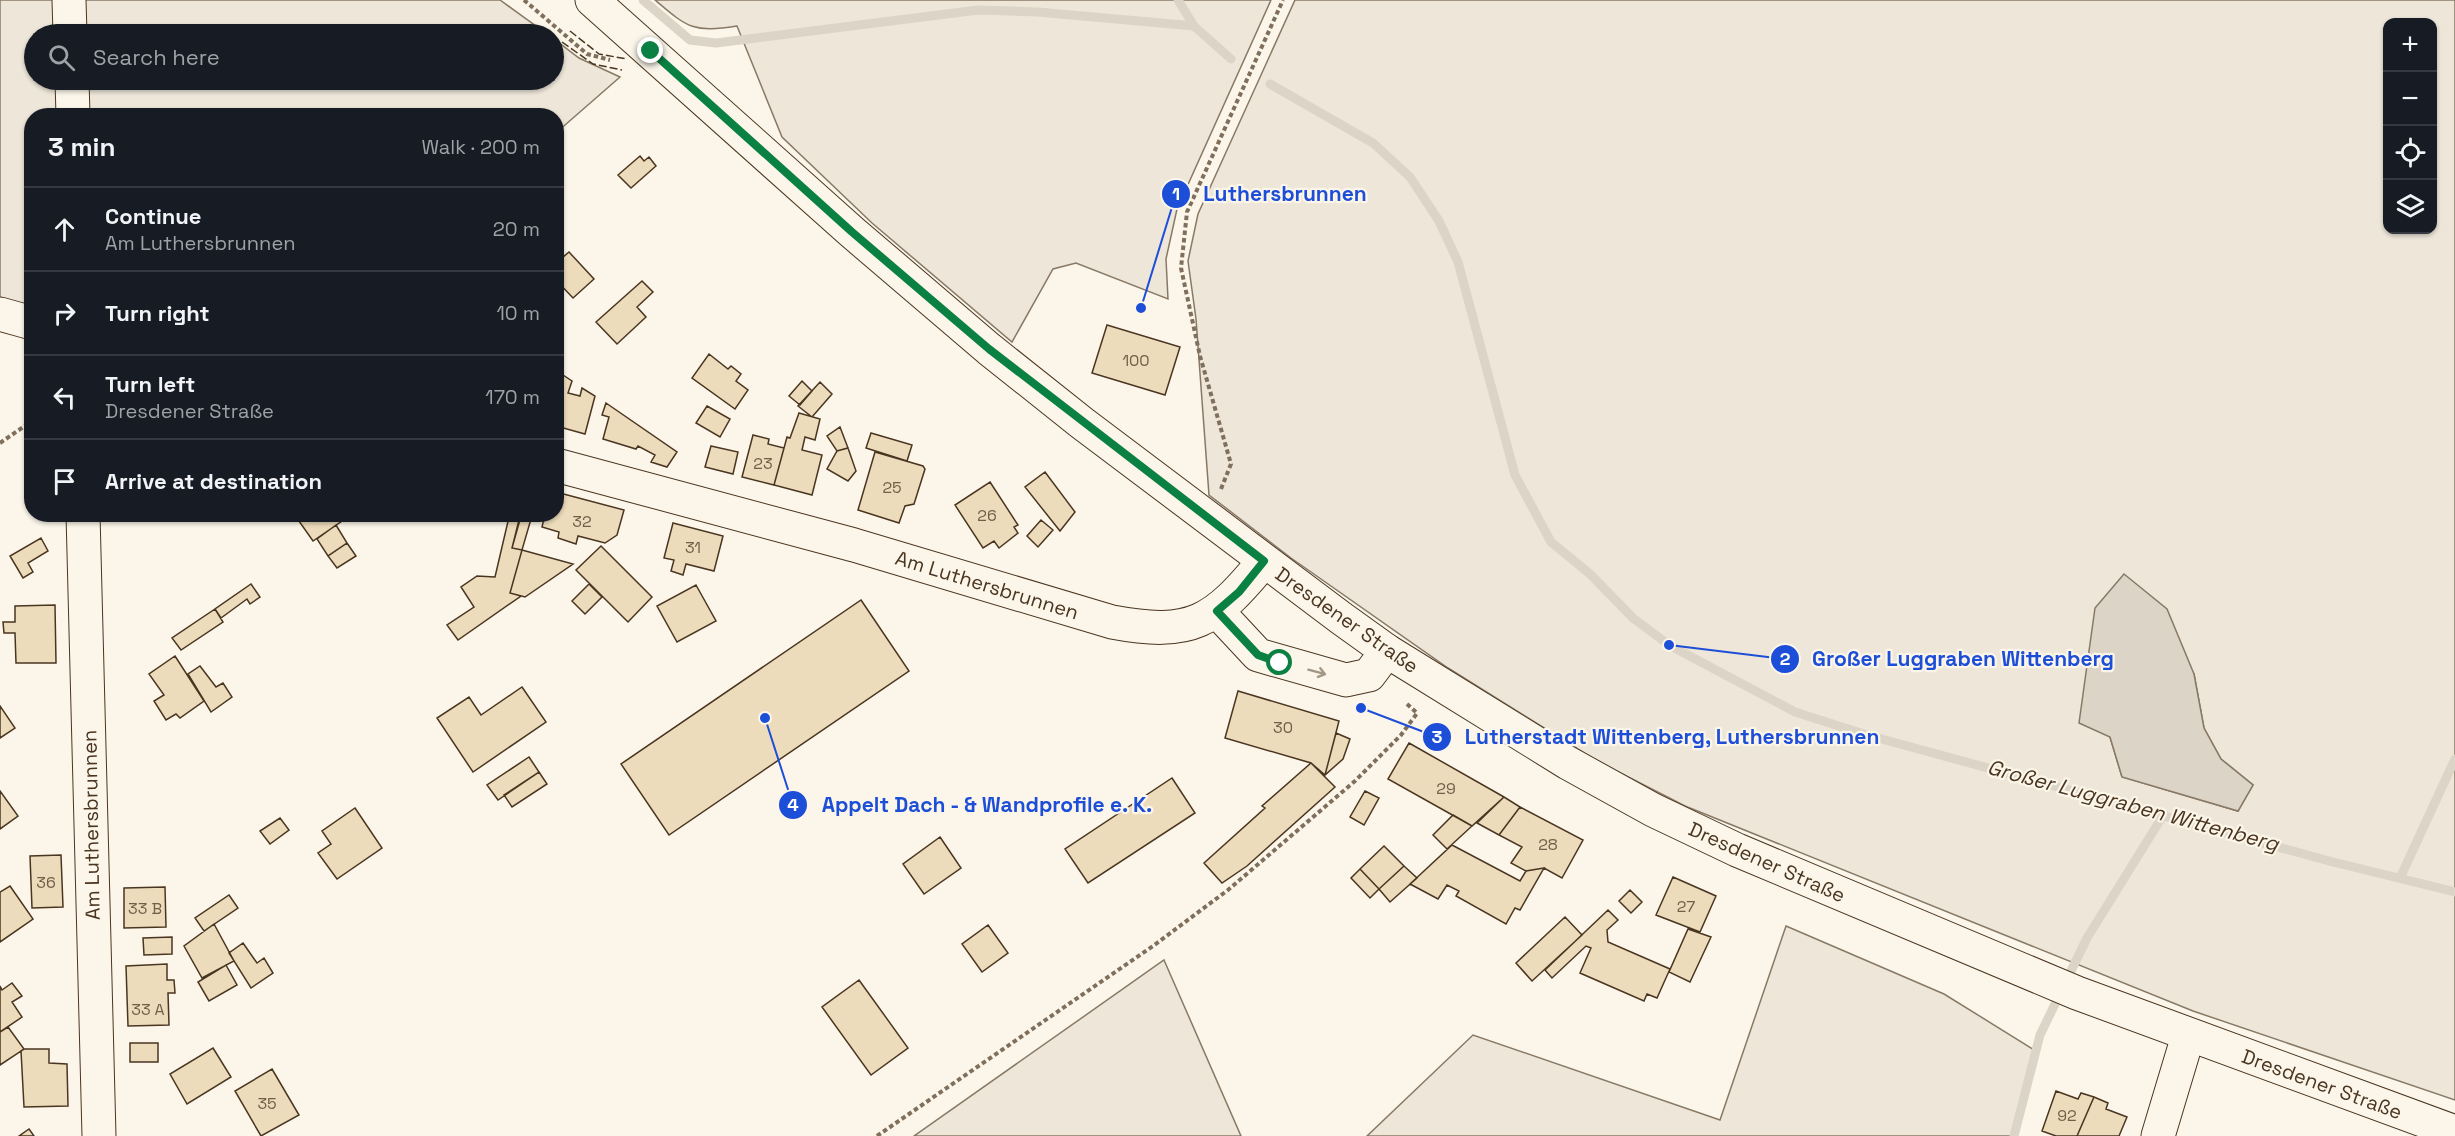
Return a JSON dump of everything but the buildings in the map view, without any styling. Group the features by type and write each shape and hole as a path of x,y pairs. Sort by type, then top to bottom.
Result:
{"main road":[{"path":"69,0 70,24"},
{"name":"Dresdener Straße","path":"592,0 921,292 1036,387 1209,520 1387,651 1568,763 1689,828 2077,993 2188,1036 2455,1131"},
{"path":"72,90 73,108"},
{"path":"0,314 24,321"},
{"name":"Am Luthersbrunnen","path":"564,467 854,545 1112,622 1146,628 1168,628 1197,622 1217,611 1239,592 1264,561"},
{"name":"Am Luthersbrunnen","path":"83,522 99,1136"},
{"path":"1217,611 1258,655 1346,680 1369,675 1387,651"},
{"path":"2158,1136 2188,1036"},
{"path":"2452,1136 2455,1131"}],"path":[{"path":"1209,520 1231,464 1200,356 1181,268 1187,212 1283,0"},
{"path":"0,443 24,426"},
{"path":"877,1136 1153,946 1228,890 1355,781 1401,735 1438,683"}],"shaded area":[{"path":"0,0 500,0 533,24 24,24 24,90 564,90 564,47 579,58 620,77 564,126 564,108 24,108 24,305 0,298"},
{"path":"655,0 1271,0 1177,209 1166,259 1168,299 1076,263 1053,269 1012,342 872,223 782,137 737,26 710,29 692,26 676,17"},
{"path":"1295,0 2455,0 2455,1100 2193,1011 1685,806 1597,761 1448,668 1291,558 1209,495 1196,319 1188,261 1198,214","holes":["2194,674 2204,728 2221,759 2253,785 2238,811 2122,777 2110,737"]},
{"path":"2124,574 2167,609 2194,674 2204,728 2221,759 2253,785 2238,811 2122,777 2110,737 2079,723 2095,608"},
{"path":"1786,926 1944,994 2036,1051 2016,1136 1367,1136 1473,1035 1720,1120"},
{"path":"1164,960 1241,1136 914,1136"}],"waterway":[{"path":"643,0 690,40 716,43 978,10 1038,12 1194,26"},
{"name":"Großer Luggraben Wittenberg","path":"1178,0 1194,26 1231,59"},
{"name":"Großer Luggraben Wittenberg","path":"1270,84 1373,143 1410,177 1439,221 1458,262 1515,475 1551,542 1590,574 1633,618 1669,645 1795,712 1867,735 2333,862 2455,892"},
{"path":"2400,878 2455,759"},
{"path":"2014,1136 2040,1035 2087,938 2164,814"}],"fence":[{"path":"570,31 599,54 627,59"},
{"path":"564,43 593,64 622,70"}],"place":[{"name":"Luthersbrunnen","path":"1141,308"},
{"name":"Großer Luggraben Wittenberg","path":"1669,645"},
{"name":"Lutherstadt Wittenberg, Luthersbrunnen","path":"1361,708"},
{"name":"Appelt Dach - & Wandprofile e. K.","path":"765,718"}],"route":[{"path":"651,51 852,232 989,349 1082,423 1264,561 1239,592 1217,611 1258,655 1280,663"}]}
